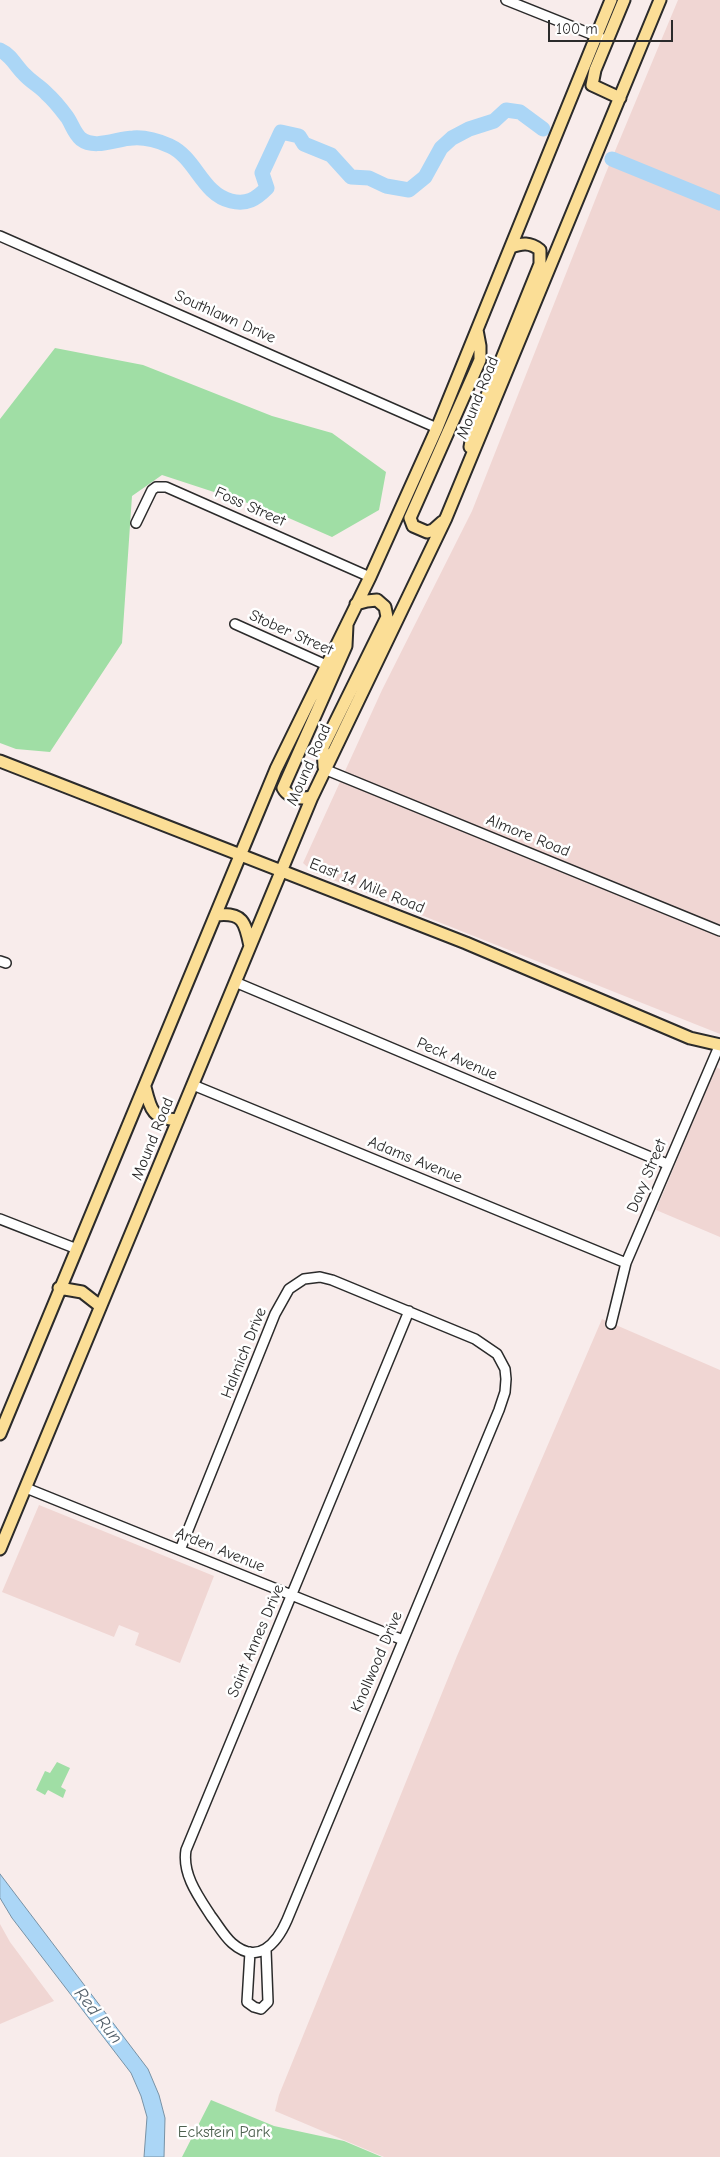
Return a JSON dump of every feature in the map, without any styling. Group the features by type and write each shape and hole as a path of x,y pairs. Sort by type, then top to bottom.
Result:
{"main road":[{"name":"Mound Road","path":"0,1434 276,769 330,667 348,621 370,577 437,428 510,247 602,38 611,0"},
{"path":"620,98 592,85 602,38 624,0"},
{"name":"Mound Road","path":"0,1549 312,797 446,518 660,0"},
{"path":"468,463 473,430 540,264 540,250 534,246 527,244 510,247"},
{"path":"446,518 433,530 427,532 413,526 410,518 480,360 477,330"},
{"path":"324,769 323,747 387,617 385,607 377,600 367,600 356,604"},
{"path":"312,797 300,799 289,795 282,788 330,667"},
{"name":"East 14 Mile Road","path":"0,761 282,870 534,971 608,1005 690,1038 720,1044"},
{"path":"216,915 227,914 238,917 246,926 250,946"},
{"path":"145,1087 154,1113 163,1119 178,1120"},
{"path":"60,1288 82,1292 100,1306"}],"street":[{"path":"506,0 602,38"},
{"name":"Southlawn Drive","path":"0,236 437,428"},
{"name":"Foss Street","path":"136,523 152,490 156,487 166,487 370,577"},
{"name":"Stober Street","path":"235,624 330,667"},
{"name":"Almore Road","path":"324,769 720,931"},
{"name":"Peck Avenue","path":"235,982 667,1164"},
{"name":"Davy Street","path":"610,1324 626,1263 720,1044"},
{"name":"Adams Avenue","path":"193,1085 626,1263"},
{"path":"0,1219 77,1249"},
{"name":"Halmich Drive","path":"180,1550 275,1314 289,1289 304,1279 320,1278 409,1311"},
{"name":"Saint Annes Drive","path":"250,1952 238,1948 226,1936 205,1906 189,1877 185,1858 192,1835 409,1311"},
{"name":"Knollwood Drive","path":"266,1950 276,1940 287,1920 505,1392 506,1379 502,1360 489,1347 409,1311"},
{"name":"Arden Avenue","path":"26,1488 403,1640"},
{"path":"266,1950 268,2002 261,2009 254,2007 248,2002 250,1952 266,1950"}],"shaded area":[{"path":"678,0 720,0 720,1034 313,872 303,863 382,690 472,511 605,175"},
{"path":"716,1067 720,1069 720,1237 656,1210"},
{"path":"602,1319 720,1370 720,2157 384,2157 275,2111 279,2095 457,1656"},
{"path":"39,1505 214,1576 180,1663 135,1645 139,1633 119,1625 114,1637 2,1592"},
{"path":"0,1924 10,1942 54,2001 0,2024"}],"green space":[{"path":"55,348 143,365 272,416 332,433 386,472 379,510 332,537 275,512 162,475 132,496 122,643 50,752 16,749 0,743 0,419"},
{"path":"57,1762 70,1768 61,1787 66,1790 63,1798 48,1790 45,1795 36,1790 45,1771 50,1773"},
{"name":"Eckstein Park","path":"211,2100 274,2126 344,2141 382,2157 182,2157"}],"water":[{"name":"Red Run","path":"0,1874 148,2069 159,2095 165,2118 164,2157 144,2157 147,2117 141,2096 131,2073 12,1918 0,1898"}],"waterway":[{"path":"0,50 55,102 81,139 100,144 127,138 142,138 166,144 179,152 213,191 221,197 237,202 247,202 267,188 262,173 281,132 299,136 304,144 331,155 351,177 369,178 386,186 409,190 425,177 441,148 452,138 469,129 494,121 506,110 520,112 543,129"},
{"path":"612,159 720,203"}]}
